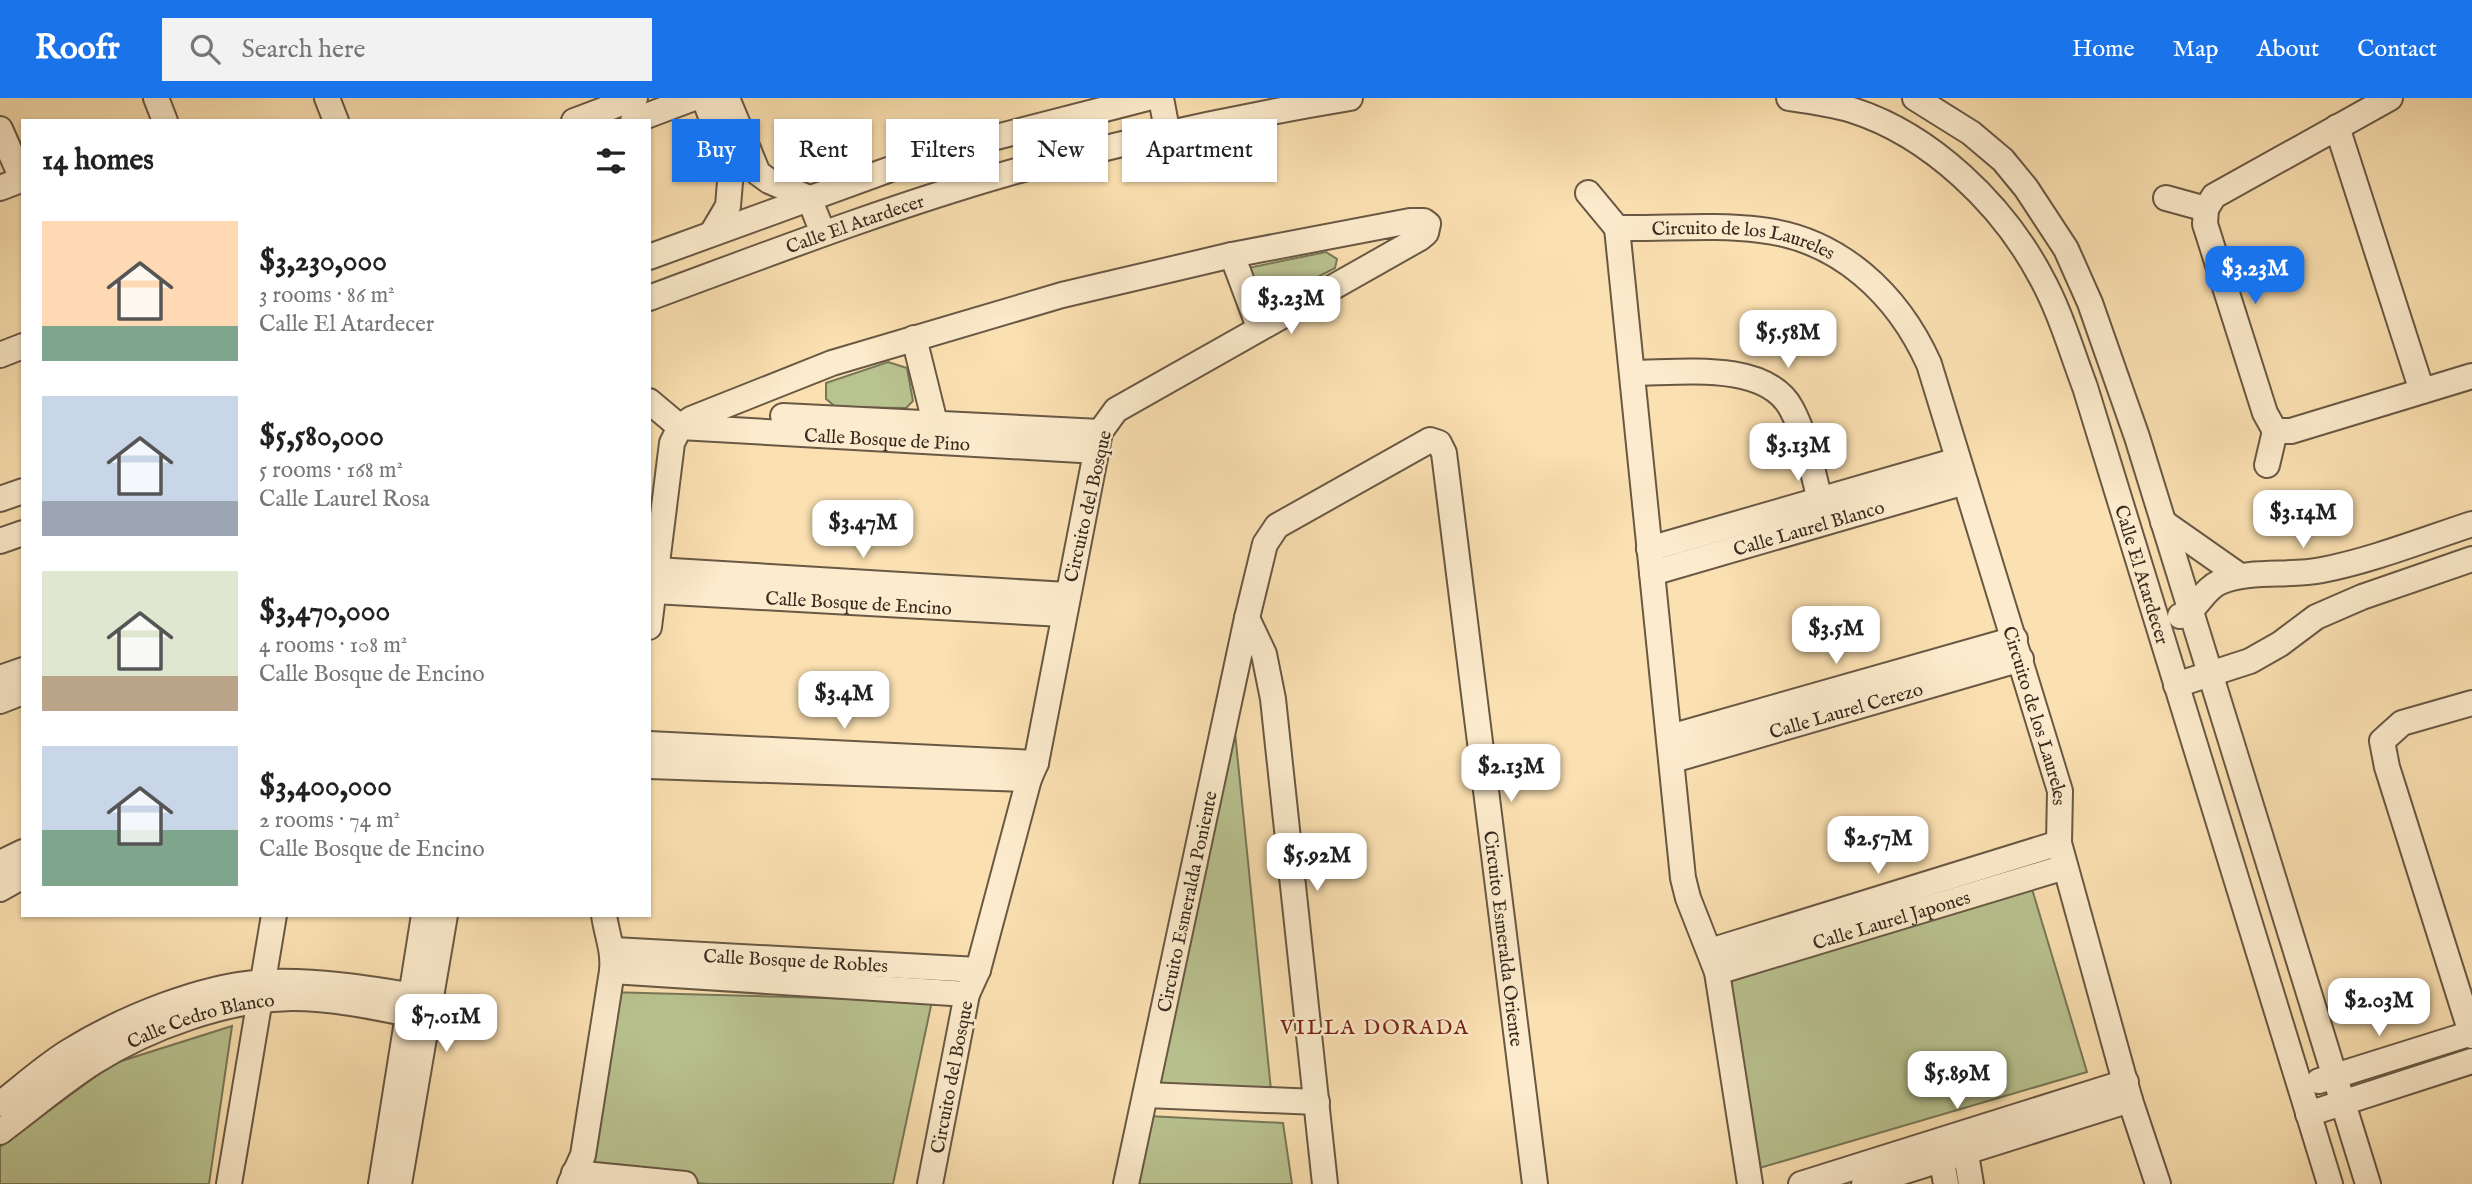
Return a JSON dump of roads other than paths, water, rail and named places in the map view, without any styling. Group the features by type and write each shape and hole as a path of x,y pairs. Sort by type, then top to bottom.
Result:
{"street":[{"path":"156,98 164,119"},
{"path":"327,98 335,119"},
{"path":"579,119 635,98"},
{"path":"638,119 694,98"},
{"path":"704,98 731,170 729,206 712,233"},
{"path":"727,98 758,173 769,181 810,198 823,233"},
{"name":"Calle El Atardecer","path":"651,256 810,198 977,142 1148,98"},
{"path":"1161,98 1165,119"},
{"name":"Calle El Atardecer","path":"1247,119 1350,98"},
{"name":"Calle El Atardecer","path":"1789,98 1853,110 1900,133 1955,171 1998,212 2042,277 2085,387 2330,1184"},
{"name":"Calle El Atardecer","path":"1915,98 1971,133 2003,160 2046,214 2066,249 2090,303 2163,522 2368,1184"},
{"path":"2267,466 2274,431 2265,413 2205,224 2206,209 2214,196 2390,98"},
{"path":"2337,127 2422,391"},
{"path":"0,129 15,183"},
{"name":"Calle El Atardecer","path":"651,297 823,233 1007,174 1122,146"},
{"path":"1588,193 1617,228 1672,748 1683,878 1688,898 1714,962 1750,1184"},
{"path":"2165,198 2206,209"},
{"name":"Circuito del Bosque","path":"680,427 705,413 821,367 1124,278 1410,221 1424,221 1428,224 1426,233 1420,237 1116,410 1098,442 1033,771 978,970 967,994 930,1184"},
{"name":"Circuito de los Laureles","path":"1617,228 1762,230 1807,242 1847,262 1885,294 1911,327 1929,364 2060,791 2062,855 2128,1091 2158,1184"},
{"path":"1232,255 1259,327"},
{"path":"914,338 938,433"},
{"path":"0,355 21,347"},
{"path":"1632,373 1738,374 1759,379 1772,387 1791,408 1823,511"},
{"path":"2274,431 2291,431 2472,376"},
{"path":"651,403 680,427 672,443 651,611"},
{"name":"Calle Bosque de Pino","path":"705,413 938,433 1098,442"},
{"name":"Calle Bosque de Pino","path":"680,427 938,433"},
{"name":"Circuito Esmeralda Oriente","path":"1271,531 1430,440 1439,443 1444,453 1535,1184"},
{"name":"Calle Laurel Blanco","path":"1651,561 1962,471"},
{"path":"0,499 21,492"},
{"path":"2163,522 2240,576"},
{"path":"2158,625 2191,613 2205,592 2218,583 2240,576 2323,570 2472,524"},
{"name":"Circuito Esmeralda Poniente","path":"1126,1184 1247,618 1265,544 1271,531"},
{"path":"0,541 21,534"},
{"path":"2176,685 2250,661 2280,645 2316,618 2362,597 2472,559"},
{"name":"Calle Bosque de Encino","path":"655,580 1065,604"},
{"path":"1247,618 1264,654 1273,699 1325,1184"},
{"name":"Calle Laurel Cerezo","path":"1672,748 2018,649"},
{"path":"0,701 18,678"},
{"path":"2300,1087 2472,1034 2387,767 2382,741 2402,723 2472,703"},
{"path":"651,744 828,762 1033,771"},
{"path":"651,766 828,762"},
{"path":"0,863 21,853"},
{"name":"Calle Laurel Japones","path":"1714,962 2062,855"},
{"path":"0,889 21,877"},
{"path":"256,997 259,917"},
{"path":"229,1184 256,997 274,917"},
{"path":"400,1184 420,1007 424,917"},
{"path":"381,1184 420,1007 444,917"},
{"path":"604,917 613,961 583,1155 572,1178 685,1184"},
{"name":"Calle Bosque de Robles","path":"613,961 779,969 978,970"},
{"name":"Calle Bosque de Robles","path":"779,969 967,994"},
{"name":"Calle Cedro Blanco","path":"0,1132 93,1039 145,1025 219,990 256,997 318,983 420,1007"},
{"path":"2308,1114 2472,1061"},
{"name":"Calle Cedro Blanco","path":"0,1104 58,1073"},
{"path":"1801,1184 1952,1146 2128,1091"},
{"path":"1146,1095 1317,1102"},
{"path":"1864,1184 1952,1146"},
{"path":"1946,1184 1952,1146"},
{"path":"1952,1146 1971,1184"}],"district":[{"name":"VILLA DORADA","path":"1375,1027"}]}
